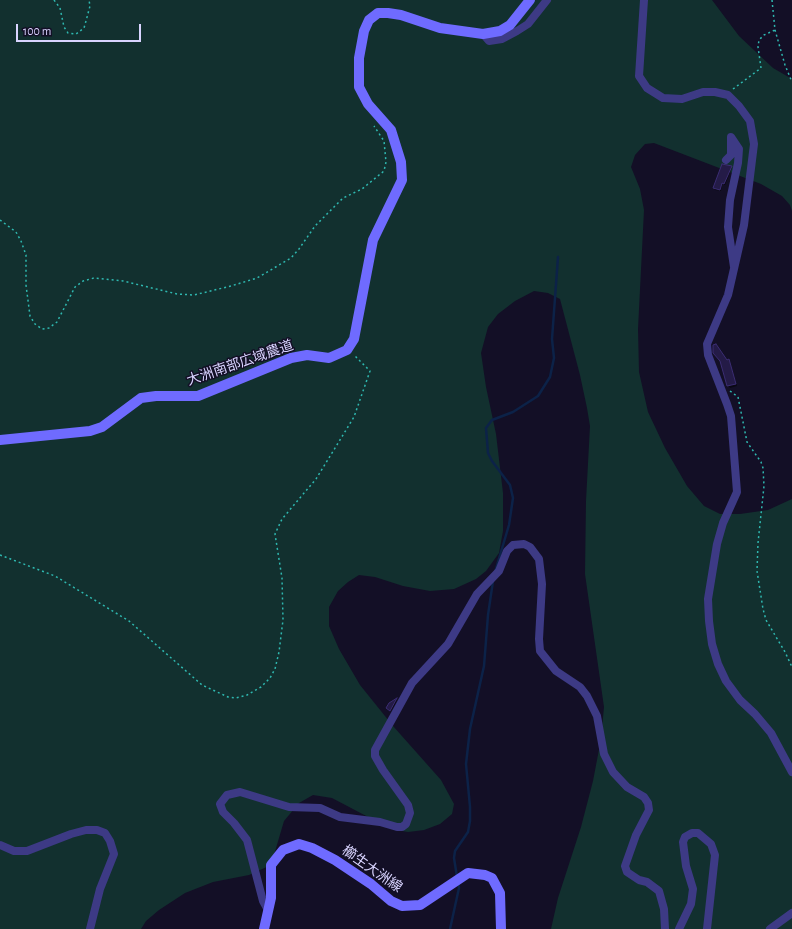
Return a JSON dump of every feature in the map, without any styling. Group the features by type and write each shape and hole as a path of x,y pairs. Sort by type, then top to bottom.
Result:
{"street":[{"path":"347,350 354,339 373,240 402,180 401,162 391,130 368,104 359,87 359,58 364,31 369,20 378,13 388,13 401,15 440,28 483,34 500,31 510,24 530,0"},
{"path":"483,34 489,41 502,39 528,24 547,0"},
{"path":"644,0 639,76 647,88 663,98 682,99 703,92 715,92 728,95 739,106 750,121 754,144 744,225 728,295 707,344 708,354 731,416 737,492 723,523 711,571 712,583 708,599 712,644 718,664 726,681 740,700 755,714 771,733 792,772"},
{"path":"726,160 731,156 731,137 739,148 738,163 730,200 728,227 734,272"},
{"name":"大洲南部広域農道","path":"0,440 90,431 102,427 141,398 156,396 198,396 292,358 307,355 329,358 347,350"},
{"path":"268,910 263,901 247,840 234,822 223,812 220,804 226,795 240,792 289,807 320,808 340,817 376,822 397,827 402,827 406,824 410,813 408,805 383,770 375,756 374,750 412,683 448,644 477,594 499,571 506,551 513,545 524,544 530,547 540,559 542,584 539,638 540,651 556,671 580,687 587,696 597,716 604,754 613,772 628,787 644,796 648,803 649,810 638,831 625,866 627,872 639,880 647,882 659,891 664,909 665,929"},
{"path":"0,845 14,852 27,851 71,834 86,830 97,830 105,833 110,841 114,854 100,889 90,929"},
{"path":"679,929 691,904 693,889 686,866 683,842 685,837 692,833 698,833 711,844 715,855 706,929"},
{"name":"櫛生大洲線","path":"264,929 271,898 271,865 283,850 299,844 312,848 335,860 371,884 391,901 402,906 420,905 446,886 468,873 485,874 492,878 500,893 501,929"},
{"path":"770,929 792,913"}],"path":[{"path":"54,0 60,8 64,27 68,33 76,34 84,28 90,6 88,0"},
{"path":"772,0 775,30 785,65 792,82"},
{"path":"728,95 734,87 761,68 758,47 759,40 764,35 775,30"},
{"path":"0,220 16,232 21,241 26,256 26,285 30,316 35,324 42,329 49,328 57,322 75,287 83,281 94,278 123,281 177,294 194,295 231,286 257,278 291,258 299,250 315,226 344,198 362,189 384,171 386,162 384,141 372,122"},
{"path":"0,555 55,576 129,621 202,684 228,697 236,698 247,695 261,687 270,678 276,668 283,620 282,578 275,534 282,519 316,479 346,433 354,417 370,372 357,357 347,350"},
{"path":"722,390 735,393 738,397 744,434 747,442 761,462 763,468 764,486 758,543 757,571 766,620 792,667"}],"green space":[{"path":"0,0 712,0 739,36 773,68 792,79 792,211 790,205 782,196 761,184 654,143 645,144 635,155 631,167 640,189 644,210 638,329 639,372 648,412 665,448 687,486 704,506 720,514 740,514 768,510 792,499 792,929 551,929 558,898 581,827 593,781 601,739 604,707 585,574 586,501 590,426 587,408 560,299 548,293 534,291 515,301 498,314 488,327 481,353 486,387 496,434 503,493 503,531 499,553 486,571 476,579 454,589 430,591 403,586 375,577 359,575 338,591 329,607 329,626 339,649 360,685 393,726 441,780 454,804 452,814 440,824 424,830 408,832 391,829 332,798 313,795 299,803 284,821 271,865 249,875 213,882 185,893 159,910 146,921 141,929 0,929"}],"building":[{"path":"722,164 732,166 724,184 722,183 720,190 713,188"},
{"path":"716,344 727,360 729,359 736,384 727,386 720,361 713,353 713,345"},
{"path":"397,698 390,711 386,708 389,703"}],"waterway":[{"path":"495,572 509,525 513,498 510,485 492,461 488,453 486,428 492,420 513,412 538,396 550,377 554,358 552,339 558,257"},
{"path":"457,877 454,858 455,851 468,832 470,821 466,764 470,729 484,666 488,615 493,581"},
{"path":"450,929 459,888 458,882"}]}
